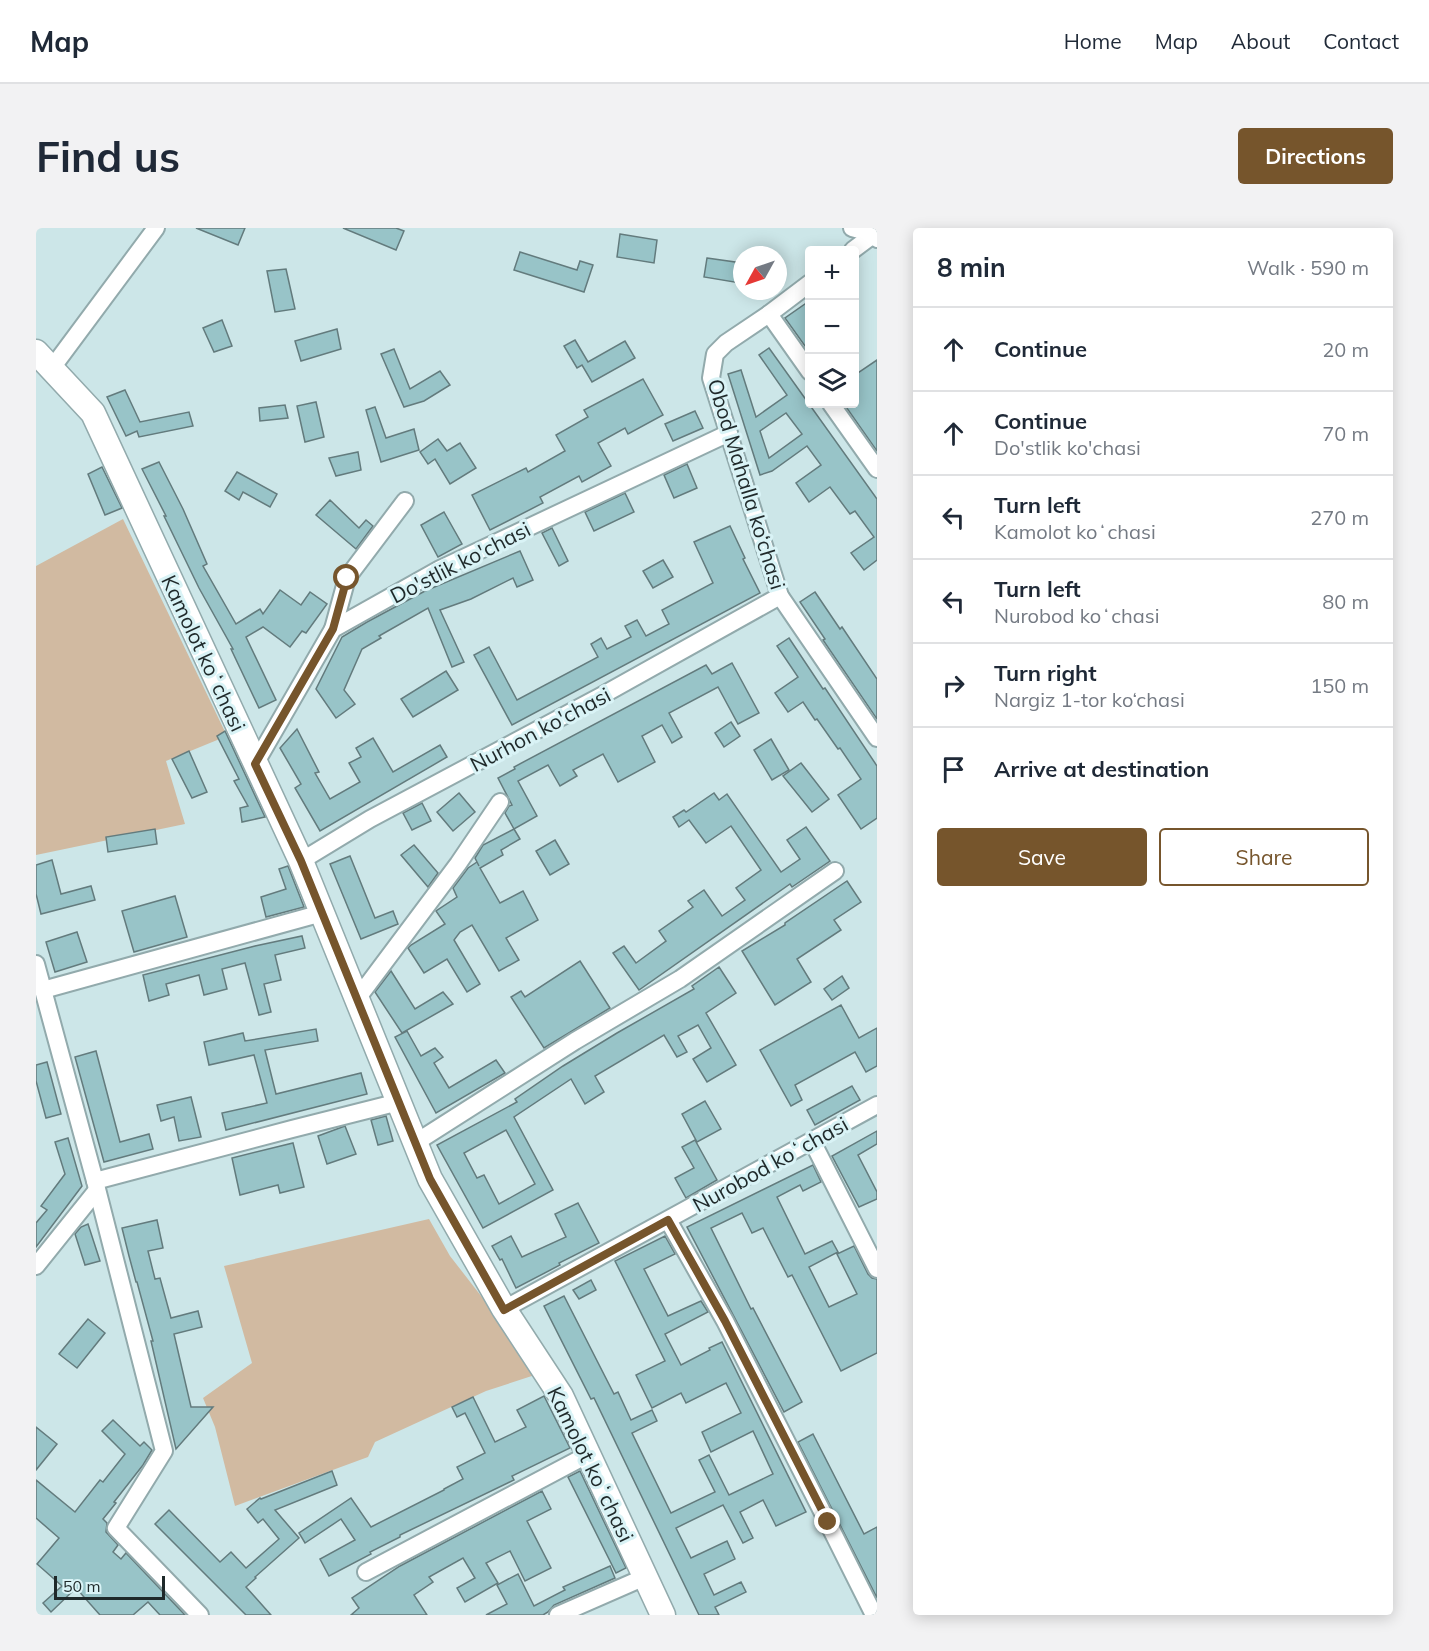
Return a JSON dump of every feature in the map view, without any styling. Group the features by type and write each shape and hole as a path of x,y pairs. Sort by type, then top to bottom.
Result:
{"street":[{"path":"44,360 156,228"},
{"path":"852,228 876,235"},
{"path":"859,246 876,235"},
{"name":"Obod Mahalla ko‘chasi","path":"805,287 726,343 715,354 711,378 780,596 877,738"},
{"path":"769,314 805,365"},
{"name":"Kamolot koʻchasi","path":"44,360 93,413 301,861 430,1179 504,1310 561,1396 663,1615"},
{"path":"834,408 877,469"},
{"name":"Do'stlik ko'chasi","path":"333,629 440,569 729,433"},
{"path":"255,764 333,629 347,578 405,501"},
{"name":"Nurhon ko'chasi","path":"301,861 370,819 601,696 780,596"},
{"path":"357,999 458,864 500,802"},
{"path":"416,1143 575,1041 680,979 835,871"},
{"path":"43,990 322,913"},
{"path":"36,964 96,1185 164,1451 116,1528 200,1615"},
{"path":"36,1266 96,1185 292,1129 399,1102"},
{"name":"Nurobod koʻchasi","path":"504,1310 877,1105"},
{"path":"812,1141 877,1269"},
{"path":"668,1220 725,1321 874,1615"},
{"path":"366,1572 589,1454"},
{"path":"558,1615 645,1577"}],"shaded area":[{"path":"123,519 227,736 166,761 185,824 36,855 36,566"},
{"path":"429,1219 450,1256 541,1373 486,1391 375,1442 368,1457 235,1506 215,1427 203,1398 252,1363 224,1266"}],"building":[{"path":"196,228 245,228 238,245"},
{"path":"343,228 396,228 404,231 396,250"},
{"path":"620,234 657,240 654,263 617,257"},
{"path":"520,252 577,270 580,261 593,265 584,292 514,270"},
{"path":"707,258 733,262 733,282 704,277"},
{"path":"286,269 295,309 275,312 267,271"},
{"path":"805,304 805,346 785,318"},
{"path":"222,320 232,346 214,352 203,328"},
{"path":"337,329 341,349 301,361 295,341"},
{"path":"575,340 588,362 625,341 635,358 592,382 582,365 577,368 564,346"},
{"path":"769,348 805,398 805,408 812,408 877,499 877,560 864,570 851,553 874,537 855,511 850,514 830,487 809,502 796,483 821,465 807,446 772,471 760,475 728,374 741,370 756,417 787,395 759,355","holes":["786,413 802,434 769,458 760,431"]},
{"path":"394,349 410,389 440,371 450,385 424,401 404,407 381,354"},
{"path":"877,360 877,451 847,408 859,408 859,372"},
{"path":"643,379 663,415 628,434 625,428 598,443 611,466 582,482 579,476 540,497 543,503 490,530 472,495 526,468 528,472 565,451 556,435 588,417 584,410"},
{"path":"125,390 140,422 189,412 193,426 139,437 137,431 126,436 107,397"},
{"path":"316,402 324,437 305,442 297,406"},
{"path":"285,405 288,418 260,421 259,408"},
{"path":"375,407 386,438 414,429 419,450 381,462 366,410"},
{"path":"695,411 703,428 673,441 665,424"},
{"path":"438,439 447,451 460,443 476,468 450,484 435,459 428,464 420,452"},
{"path":"358,452 361,470 336,476 329,458"},
{"path":"159,462 207,564 203,566 236,624 260,609 263,614 280,590 301,605 310,592 327,604 306,633 302,631 290,647 263,627 246,637 276,700 259,708 231,649 233,649 199,588 142,469"},
{"path":"687,464 697,488 674,498 664,475"},
{"path":"102,467 122,508 105,515 88,474"},
{"path":"237,472 277,494 270,507 243,492 239,500 225,491"},
{"path":"625,493 634,512 594,531 585,512"},
{"path":"330,500 359,528 366,520 373,526 356,549 316,515"},
{"path":"444,512 462,544 438,557 421,525"},
{"path":"730,526 760,593 512,725 474,655 489,647 517,700 598,657 591,644 601,638 607,649 631,637 625,626 637,620 646,636 669,624 662,610 713,583 694,542"},
{"path":"552,528 568,561 559,566 542,533"},
{"path":"520,551 533,580 517,587 513,578 471,599 440,610 464,662 452,667 428,608 379,636 381,638 362,649 344,690 355,704 336,718 316,689 342,637 425,591"},
{"path":"663,560 673,577 653,588 643,571"},
{"path":"815,592 877,679 877,719 800,602"},
{"path":"789,638 877,766 877,818 861,829 838,795 861,779 840,748 838,749 803,702 788,712 775,693 798,677 777,646"},
{"path":"732,663 759,713 738,724 718,687 669,713 682,737 672,743 662,725 642,736 655,762 618,782 603,754 573,770 577,776 560,786 548,765 518,781 537,816 514,829 505,813 512,805 498,778 515,769 514,767 706,665 712,674"},
{"path":"446,671 458,690 413,717 401,699"},
{"path":"731,722 740,736 724,747 715,733"},
{"path":"297,729 319,772 315,773 330,799 360,782 349,763 361,757 356,748 373,738 393,772 440,745 447,757 320,831 295,788 301,784 280,748"},
{"path":"225,731 265,817 242,822 240,808 248,806 234,781 239,779 217,736"},
{"path":"771,739 789,770 772,780 754,750"},
{"path":"189,751 207,792 192,798 172,759"},
{"path":"801,763 829,799 812,812 783,776"},
{"path":"459,793 475,812 453,831 437,812"},
{"path":"714,793 719,800 727,794 781,872 800,859 787,840 806,827 830,861 792,887 790,884 639,990 613,953 624,946 636,963 666,941 659,931 693,907 688,901 704,890 722,916 745,900 736,888 761,870 731,826 706,843 689,820 679,827 673,817 684,810 686,812"},
{"path":"422,803 431,821 412,830 403,813"},
{"path":"155,829 157,844 108,852 106,837"},
{"path":"514,829 520,839 501,850 503,855 480,868 500,903 523,891 538,920 506,938 519,960 499,971 472,925 460,932 454,940 480,984 467,992 447,959 424,973 408,948 445,924 436,911 457,897 453,888 468,868 477,862 475,858 483,845"},
{"path":"555,840 569,864 550,875 536,851"},
{"path":"414,845 438,873 428,887 401,855"},
{"path":"350,856 375,918 393,911 398,924 361,939 330,864"},
{"path":"52,860 61,894 91,886 95,900 41,914 36,894 36,865"},
{"path":"288,866 304,907 266,917 261,897 286,889 279,869"},
{"path":"847,881 861,902 834,920 841,930 797,959 811,982 775,1005 742,951 785,925"},
{"path":"175,896 187,937 134,952 122,911"},
{"path":"77,932 87,962 55,972 46,942"},
{"path":"302,936 305,948 275,955 281,980 264,984 271,1012 259,1015 245,963 222,969 227,989 204,995 199,975 166,984 169,995 149,1001 143,975"},
{"path":"580,961 610,1008 544,1048 511,997 521,991 525,997"},
{"path":"719,967 736,993 706,1013 736,1065 707,1082 693,1059 711,1048 698,1025 678,1036 687,1052 677,1057 664,1035 595,1076 604,1092 585,1104 571,1079 514,1117 553,1190 483,1228 437,1145 517,1102 515,1099 563,1066 694,989 692,986","holes":["506,1130 535,1184 499,1204 484,1175 477,1178 464,1153"]},
{"path":"391,971 415,1009 443,992 453,1004 402,1033 375,992"},
{"path":"842,976 849,988 832,1000 824,989"},
{"path":"841,1005 859,1038 877,1028 877,1066 866,1072 855,1052 795,1085 802,1100 791,1106 760,1050"},
{"path":"316,1029 318,1041 265,1050 276,1094 361,1073 367,1094 226,1130 222,1113 267,1103 254,1055 209,1065 204,1042 243,1033 245,1041"},
{"path":"407,1031 421,1056 435,1048 443,1057 434,1063 449,1088 496,1060 505,1073 436,1113 395,1037"},
{"path":"96,1051 120,1142 149,1134 153,1149 104,1162 75,1057"},
{"path":"47,1062 61,1114 46,1118 36,1081 36,1065"},
{"path":"852,1086 860,1100 815,1125 807,1110"},
{"path":"191,1097 201,1137 179,1141 174,1117 161,1121 157,1105"},
{"path":"705,1101 721,1129 697,1142 682,1114"},
{"path":"386,1116 393,1141 378,1145 371,1120"},
{"path":"345,1126 356,1154 327,1164 318,1136"},
{"path":"877,1131 877,1144 858,1155 877,1192 877,1199 859,1207 832,1156"},
{"path":"68,1138 82,1186 36,1247 36,1223 47,1210 41,1206 65,1174 55,1142"},
{"path":"695,1140 717,1180 686,1198 675,1178 694,1168 682,1147"},
{"path":"293,1143 304,1187 280,1193 278,1185 240,1195 232,1158"},
{"path":"813,1165 821,1182 803,1191 800,1185 777,1197 805,1254 832,1241 838,1252 809,1267 829,1307 857,1294 837,1254 854,1246 868,1274 877,1279 877,1353 841,1371 792,1275 788,1277 763,1228 752,1233 742,1213 711,1228 751,1309 753,1308 802,1402 784,1412 687,1227"},
{"path":"578,1203 599,1243 516,1288 502,1259 500,1260 492,1246 511,1236 522,1257 566,1237 555,1214"},
{"path":"157,1220 163,1248 148,1251 155,1279 160,1278 171,1318 198,1311 202,1327 174,1334 191,1407 213,1407 176,1449 151,1341 153,1341 122,1228"},
{"path":"88,1224 100,1261 85,1265 75,1234 81,1227"},
{"path":"665,1236 675,1254 644,1269 668,1316 701,1301 708,1312 665,1334 681,1365 722,1342 806,1512 776,1526 763,1500 740,1512 753,1538 743,1543 723,1505 676,1528 691,1558 727,1541 735,1559 704,1574 714,1595 741,1582 746,1592 715,1607 719,1615 699,1615 594,1398 591,1399 544,1306 564,1296 614,1394 618,1392 631,1420 652,1410 657,1421 632,1433 671,1513 715,1492 699,1460 709,1455 729,1495 773,1474 753,1431 711,1452 702,1432 741,1413 726,1383 686,1403 681,1393 652,1408 636,1375 665,1361 615,1261"},
{"path":"591,1280 596,1290 579,1299 573,1290"},
{"path":"88,1319 105,1333 77,1368 59,1354"},
{"path":"544,1396 570,1448 512,1476 514,1480 400,1535 370,1552 371,1554 329,1576 320,1559 355,1540 341,1519 305,1543 299,1533 351,1498 371,1527 463,1479 457,1467 485,1453 465,1413 457,1417 452,1407 473,1397 495,1442 526,1427 517,1410"},
{"path":"113,1420 140,1446 144,1442 152,1450 103,1519 107,1523 106,1532 118,1545 113,1552 121,1559 126,1553 185,1615 160,1615 148,1602 133,1615 100,1615 76,1588 51,1612 43,1603 62,1586 37,1564 59,1538 36,1518 36,1480 75,1512 100,1480 103,1482 125,1454 102,1431"},
{"path":"36,1427 57,1444 36,1470"},
{"path":"813,1434 864,1534 877,1527 877,1598 798,1442"},
{"path":"332,1471 337,1485 275,1510 299,1538 246,1587 271,1615 246,1615 155,1524 169,1510 220,1562 231,1552 246,1568 279,1539 263,1519 258,1523 247,1509 260,1498"},
{"path":"580,1471 626,1568 616,1573 568,1477"},
{"path":"542,1491 551,1509 527,1521 551,1568 525,1581 510,1551 486,1563 498,1583 465,1602 457,1588 475,1578 463,1558 429,1577 433,1582 414,1595 427,1615 351,1615 359,1608 352,1598 400,1566"},
{"path":"610,1566 615,1578 554,1605 543,1615 486,1615 507,1604 497,1585 518,1574 534,1606 565,1590 563,1587"}],"route":[{"path":"347,578 333,629 255,764 301,861 430,1179 504,1310 668,1220 725,1321 828,1522"}]}
